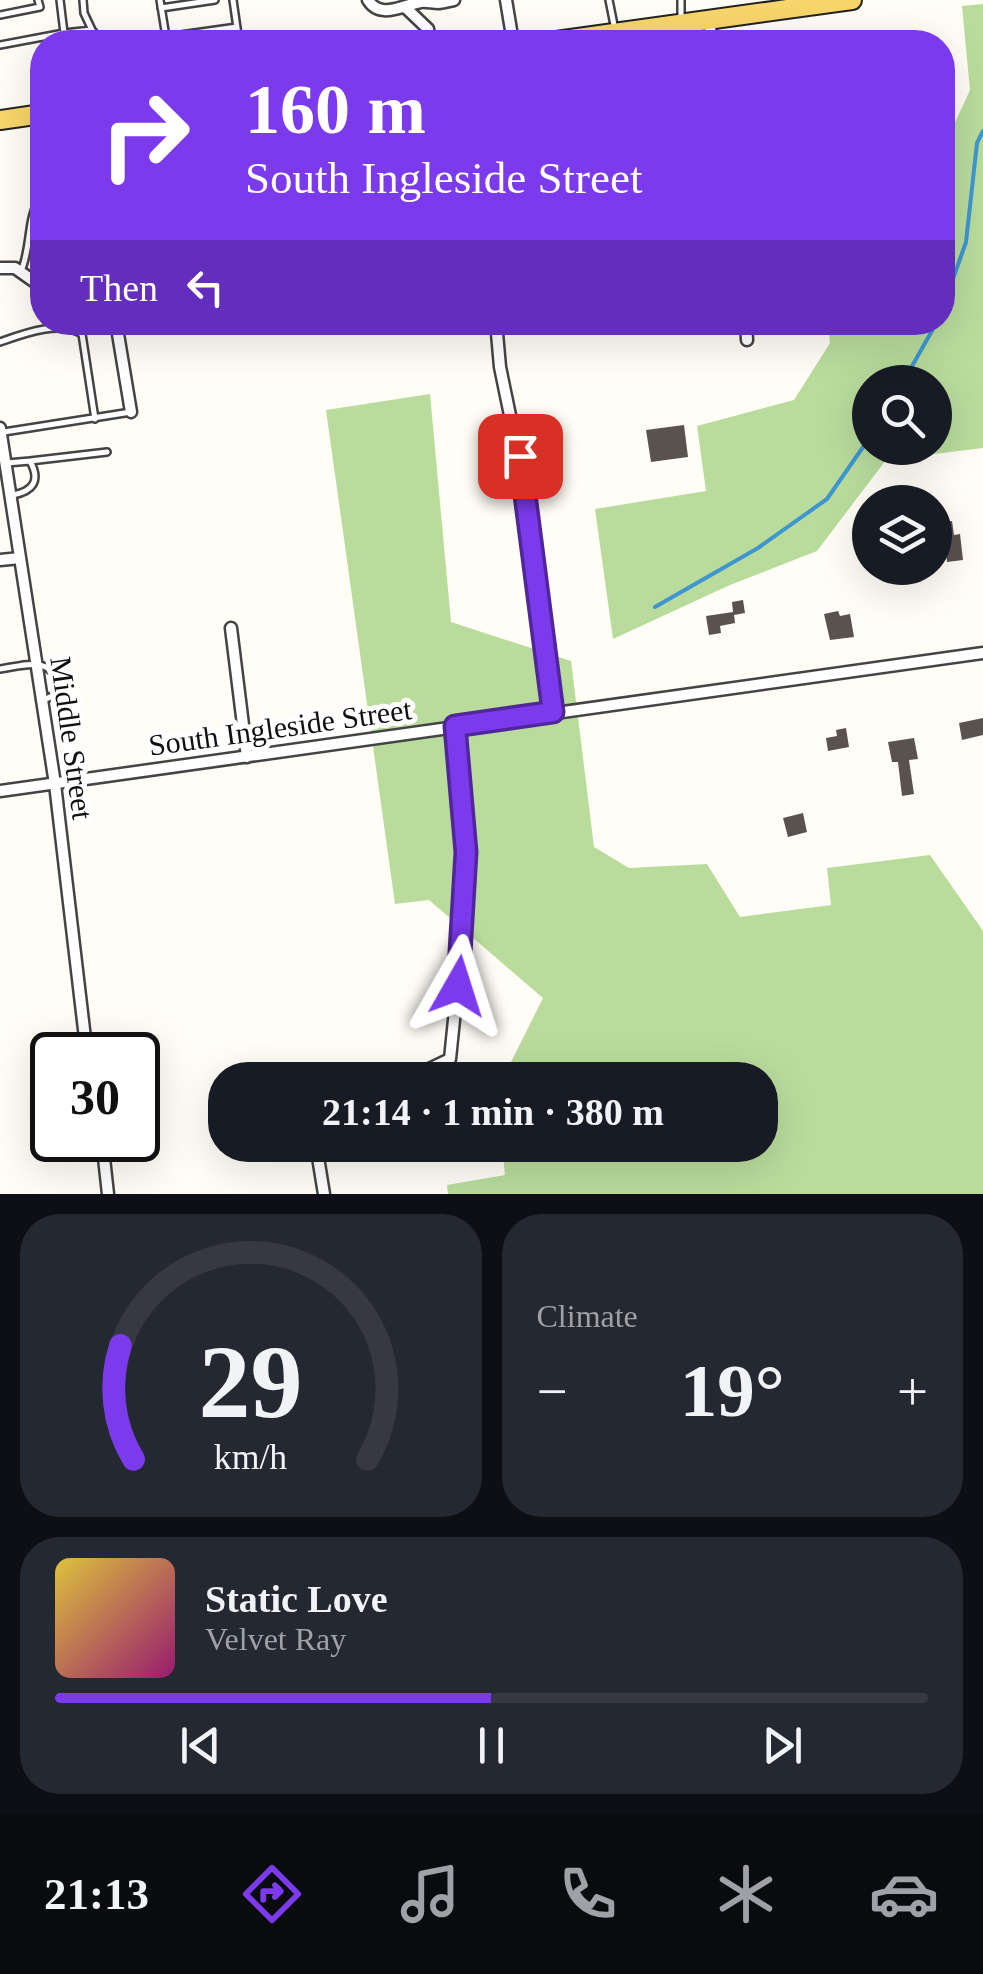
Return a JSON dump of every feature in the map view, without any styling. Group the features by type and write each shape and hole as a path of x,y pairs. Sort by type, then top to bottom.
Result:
{"main road":[{"path":"638,30 709,20 749,7 852,0"},
{"path":"0,120 30,116"}],"street":[{"path":"368,0 382,11 406,8 417,2 439,4 454,0"},
{"path":"506,0 511,30"},
{"path":"406,8 428,29 439,4"},
{"path":"709,20 710,30"},
{"path":"0,268 21,271 30,278"},
{"path":"118,335 130,412"},
{"path":"497,335 500,367 520,456 553,712"},
{"path":"747,335 748,340"},
{"name":"Middle Street","path":"0,430 56,784 84,1032"},
{"path":"0,560 20,558"},
{"path":"231,628 247,757"},
{"name":"South Ingleside Street","path":"0,791 983,653"},
{"path":"444,1062 450,1059 463,932 466,852 455,726"},
{"path":"104,1162 108,1194"},
{"path":"319,1162 324,1194"}],"lane":[{"path":"0,15 40,7 38,0"},
{"path":"60,0 64,30"},
{"path":"83,0 92,30"},
{"path":"165,30 160,4 215,0"},
{"path":"233,0 237,30"},
{"path":"609,0 615,30"},
{"path":"681,0 682,24"},
{"path":"216,30 237,27"},
{"path":"0,45 30,40"},
{"path":"21,271 30,240"},
{"path":"0,342 30,335"},
{"path":"82,335 95,419"},
{"path":"0,430 130,412"},
{"path":"3,460 30,461 107,452"},
{"path":"10,496 28,492 36,481 30,461"},
{"path":"0,669 36,663 50,667 57,674 59,688 42,701"}],"green space":[{"path":"983,4 983,448 952,452 952,365 852,365 852,465 882,465 867,485 852,485 852,505 817,551 730,585 613,639 595,509 706,491 697,426 794,400 830,343 829,335 955,335 955,123 970,90 962,6"},
{"path":"430,394 451,622 571,661 594,847 629,868 707,864 740,917 831,905 827,868 930,855 983,931 983,1194 448,1194 447,1185 505,1175 504,1162 778,1162 778,1062 511,1062 543,998 429,900 395,904 326,410"}],"building":[{"path":"684,425 688,457 651,462 646,430"},
{"path":"952,521 954,535 960,534 963,560 952,561"},
{"path":"743,600 745,613 734,615 735,623 720,626 721,633 709,635 706,616 733,612 732,602"},
{"path":"838,611 840,616 850,614 854,637 830,640 824,614"},
{"path":"983,718 983,735 962,740 959,723"},
{"path":"846,728 849,747 828,751 826,738 837,736 836,730"},
{"path":"914,738 918,759 909,760 914,794 902,796 898,762 892,762 888,742"},
{"path":"803,813 807,832 788,837 783,818"}],"waterway":[{"path":"955,273 966,242 977,143 983,131"},
{"path":"913,365 930,335"},
{"path":"655,607 758,548 827,499 852,463"}],"route":[{"path":"458,986 466,852 455,726 553,712 520,456"}]}
